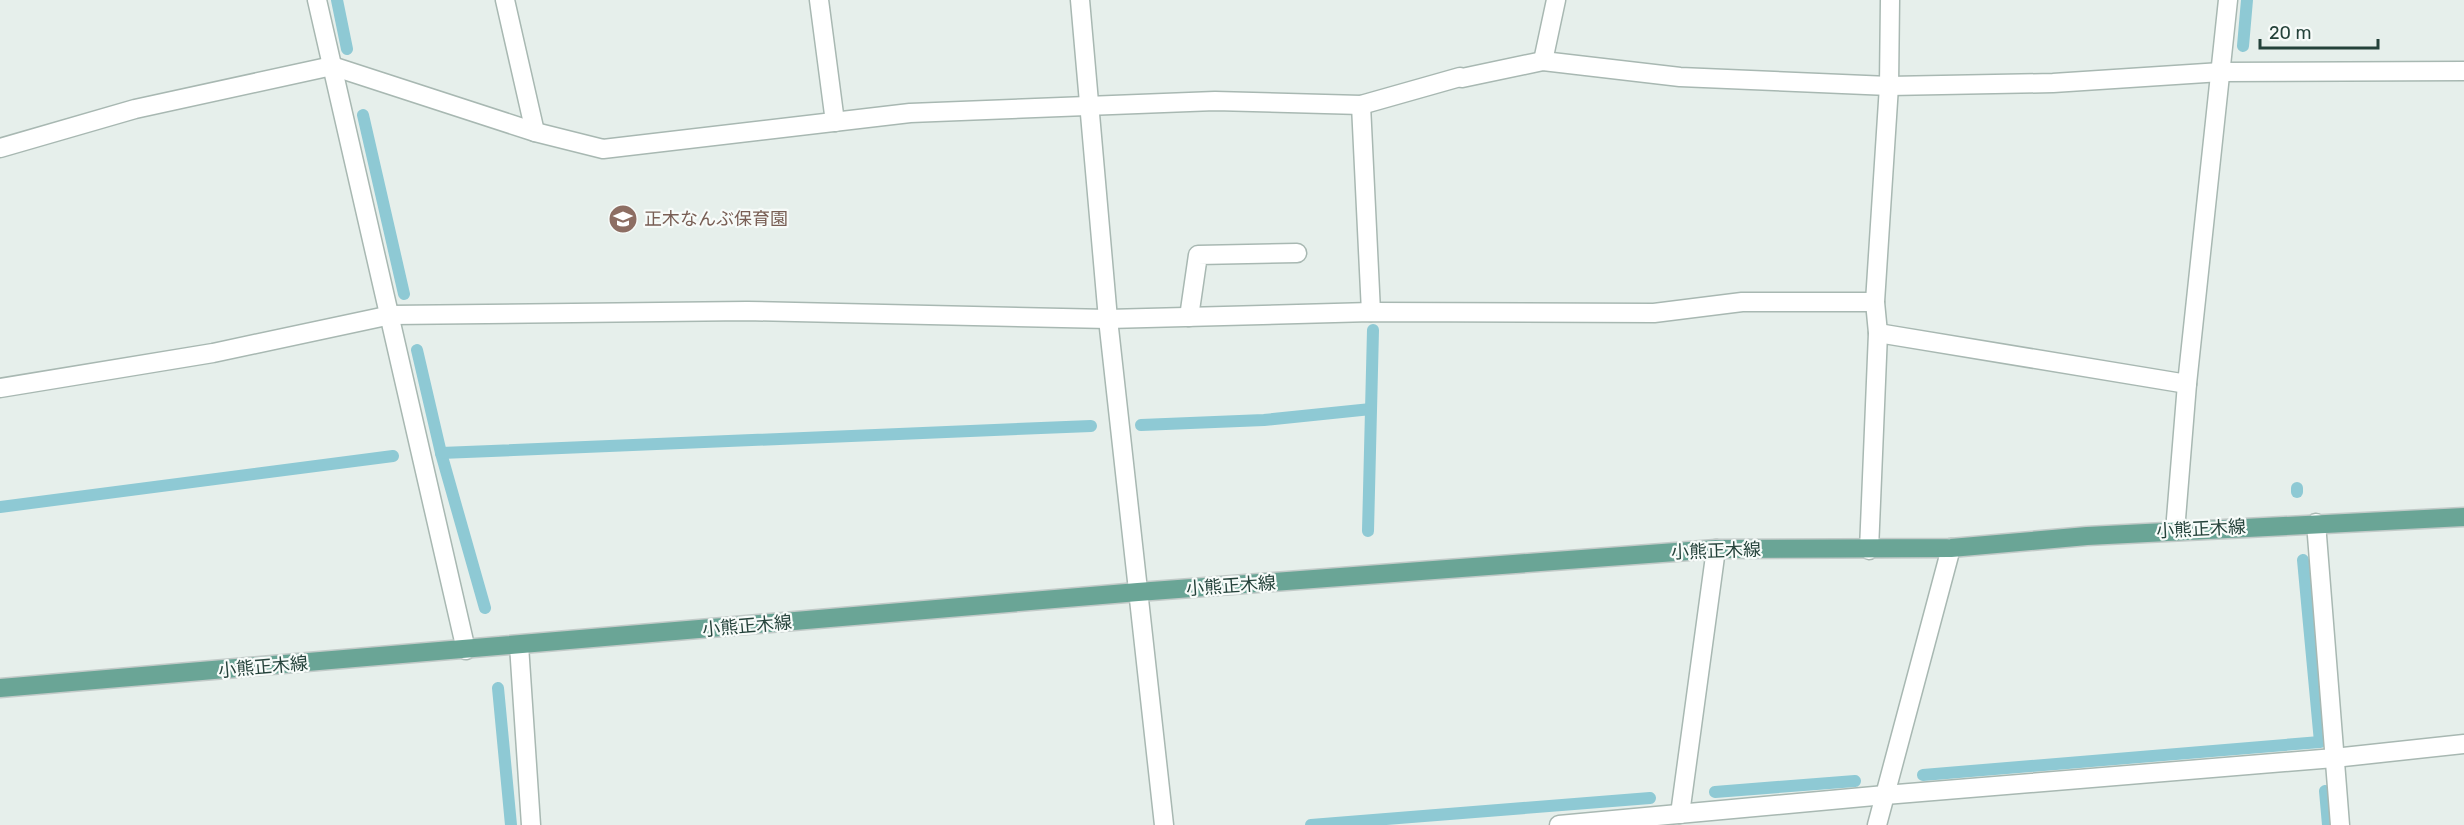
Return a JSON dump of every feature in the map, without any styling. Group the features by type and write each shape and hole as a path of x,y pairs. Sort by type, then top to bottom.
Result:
{"main road":[{"name":"小熊正木線","path":"0,688 1138,592 1716,549 1951,548 2175,531 2464,516"}],"street":[{"path":"317,0 466,650"},
{"path":"505,0 535,132"},
{"path":"819,0 835,122"},
{"path":"1080,0 1108,319 1164,825"},
{"path":"1543,61 1556,0"},
{"path":"1869,550 1878,333 1875,302 1889,86 1890,0"},
{"path":"2175,531 2187,384 2228,0"},
{"path":"0,148 135,109 332,66 535,132 603,149 910,113 1215,101 1361,105 1460,77 1543,61 1680,77 1889,86 2053,83 2221,72 2464,71"},
{"path":"1361,105 1371,312"},
{"path":"1189,316 1198,255 1297,253"},
{"path":"0,388 213,353 391,315 747,311 1108,319 1371,312 1654,313 1742,302 1875,302"},
{"path":"1878,333 2187,384"},
{"path":"2316,523 2340,825"},
{"path":"1877,825 1951,548"},
{"path":"1680,814 1716,549"},
{"path":"519,645 531,825"},
{"path":"1559,825 1885,795 2334,758 2464,744"}],"waterway":[{"path":"337,0 347,49"},
{"path":"2243,46 2247,0"},
{"path":"363,115 404,294"},
{"path":"1368,531 1373,330"},
{"path":"417,350 441,453 485,608"},
{"path":"1141,425 1264,420 1371,409"},
{"path":"441,453 1091,426"},
{"path":"0,507 393,456"},
{"path":"1923,775 2320,742 2303,560"},
{"path":"498,688 511,825"},
{"path":"1715,792 1855,781"},
{"path":"2325,791 2328,825"},
{"path":"1311,825 1650,798"}],"place":[{"name":"正木なんぶ保育園","path":"623,219"}]}
